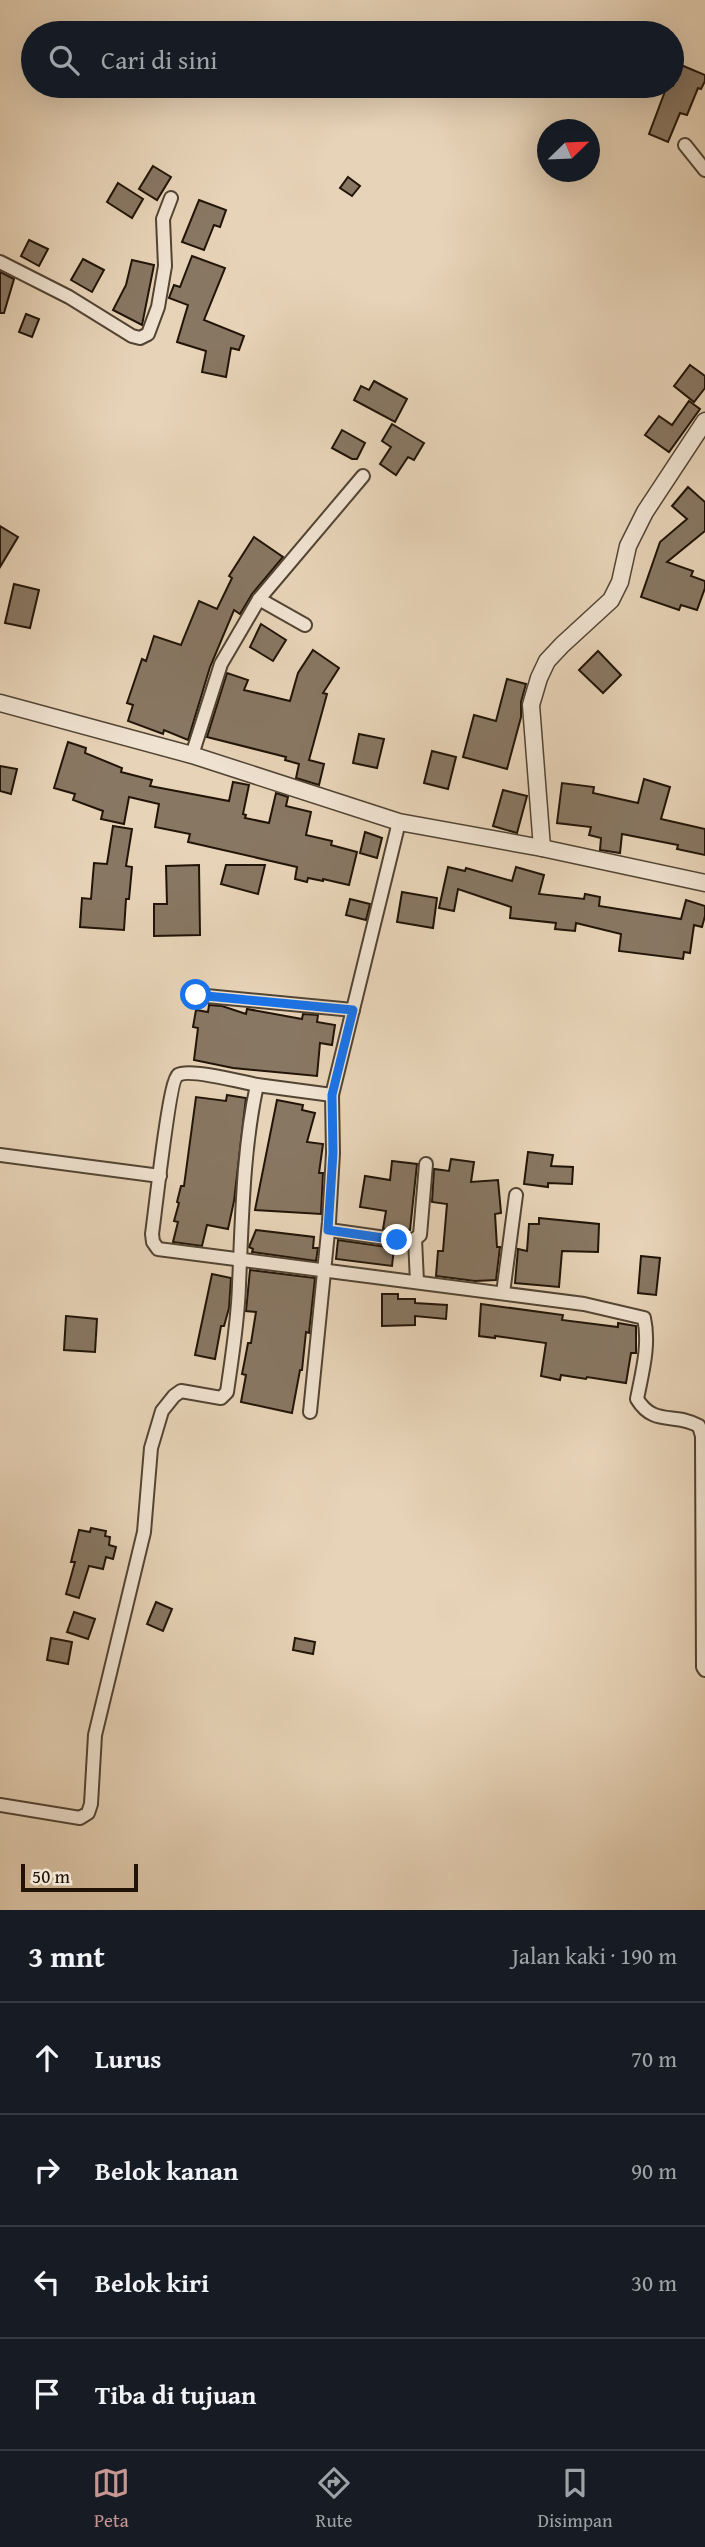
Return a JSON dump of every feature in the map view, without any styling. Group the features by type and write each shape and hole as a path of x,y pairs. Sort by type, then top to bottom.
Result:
{"street":[{"path":"685,145 705,170"},
{"path":"0,262 69,297 132,336 140,338 148,334 158,307 165,266 163,219 170,198"},
{"path":"542,848 531,705 539,678 547,661 611,600 620,582 628,546 645,512 705,421"},
{"path":"191,755 221,664 259,599 363,476"},
{"path":"259,599 305,625"},
{"path":"0,703 191,755 399,822 542,848 705,883"},
{"path":"310,1412 328,1230 333,1153 332,1095 399,822"},
{"path":"196,995 353,1010"},
{"path":"332,1095 194,1074 179,1074 174,1078 153,1242 158,1249 584,1304 644,1318 646,1355 637,1399 645,1411 656,1417 690,1421 699,1426 702,1436 705,1670"},
{"path":"0,1805 80,1818 88,1813 91,1804 95,1735 144,1532 151,1448 162,1411 181,1391 221,1398 225,1396 237,1307 249,1138 257,1085"},
{"path":"0,1155 160,1175"},
{"path":"328,1230 407,1241 415,1239 420,1235 426,1164"},
{"path":"503,1293 516,1195"},
{"path":"415,1239 416,1282"}],"building":[{"path":"684,66 705,75 705,81 701,89 698,88 687,115 680,113 668,142 649,134 662,98 684,98"},
{"path":"153,166 171,177 157,200 139,189"},
{"path":"348,177 360,186 352,196 340,188"},
{"path":"118,183 143,199 132,218 107,202"},
{"path":"199,200 226,210 220,227 214,225 204,250 182,242"},
{"path":"29,240 48,249 39,266 21,256"},
{"path":"192,256 225,268 204,320 244,336 239,350 231,348 226,377 202,372 206,351 177,342 188,305 169,298 174,285 180,287"},
{"path":"83,259 104,270 92,292 71,280"},
{"path":"132,260 154,265 142,325 113,310 126,285"},
{"path":"0,272 14,279 4,313 0,313"},
{"path":"26,314 39,319 32,337 19,332"},
{"path":"690,365 705,376 705,388 694,402 674,386"},
{"path":"374,381 407,399 395,422 354,400 361,386 369,390"},
{"path":"689,401 700,409 669,452 645,435 659,416 672,425"},
{"path":"392,424 424,443 414,460 408,457 396,475 380,464 391,447 382,441"},
{"path":"342,430 365,443 357,459 332,448"},
{"path":"688,487 705,502 705,531 667,562 693,571 691,576 705,581 705,588 697,610 681,605 679,610 641,597 660,542 687,519 672,506"},
{"path":"0,526 18,537 0,567"},
{"path":"254,537 283,557 252,594 240,614 234,610 210,667 188,740 164,730 163,734 128,721 133,705 127,703 142,659 146,661 154,636 181,645 199,601 217,609 232,578 229,576"},
{"path":"14,584 39,590 30,628 5,623"},
{"path":"261,624 286,640 273,661 250,647"},
{"path":"313,650 339,668 323,693 327,694 309,760 324,764 319,785 296,778 299,764 285,760 286,757 207,737 227,673 248,680 244,690 290,701 298,673"},
{"path":"598,651 621,675 603,693 579,670"},
{"path":"507,679 526,684 521,702 521,717 507,769 463,757 474,715 496,721"},
{"path":"359,734 384,739 377,768 353,763"},
{"path":"68,742 86,748 85,753 122,768 121,772 152,780 150,786 229,801 233,782 249,785 243,814 246,815 245,818 269,823 276,793 288,797 286,806 311,812 306,835 332,841 331,845 357,852 349,885 323,879 308,878 307,882 295,879 297,867 188,842 190,834 155,827 159,804 129,797 124,824 101,819 103,811 73,800 75,794 54,788"},
{"path":"432,751 456,757 448,789 424,783"},
{"path":"0,766 17,769 11,794 0,791"},
{"path":"644,779 670,787 661,819 705,829 705,855 677,849 678,845 622,834 620,853 600,850 601,838 589,835 591,827 557,823 562,783 594,787 593,793 638,803"},
{"path":"503,790 527,796 517,833 493,826"},
{"path":"113,826 132,829 126,866 132,867 124,930 80,927 82,898 91,899 94,863 107,864"},
{"path":"365,832 382,838 377,858 360,853"},
{"path":"199,865 200,935 154,936 154,904 167,904 166,866"},
{"path":"226,865 265,865 258,894 221,884"},
{"path":"448,867 465,871 466,868 512,881 516,867 544,875 539,894 584,899 585,894 600,897 599,906 681,919 686,900 705,906 705,916 702,927 694,925 690,953 684,952 683,959 619,951 621,934 576,923 575,931 555,929 556,923 510,918 511,907 458,889 454,911 439,908"},
{"path":"402,892 437,898 433,928 397,922"},
{"path":"350,899 370,904 366,920 346,915"},
{"path":"209,1005 222,1006 246,1014 247,1009 302,1019 303,1014 318,1015 317,1022 335,1025 332,1045 320,1043 317,1076 233,1068 194,1060 198,1028 193,1027 196,1010 208,1012"},
{"path":"227,1095 246,1098 234,1201 228,1229 207,1225 202,1246 173,1242 178,1222 174,1221 179,1203 177,1202 181,1186 184,1186 196,1097 226,1101"},
{"path":"277,1100 303,1105 302,1110 315,1113 307,1142 323,1144 319,1173 323,1173 321,1214 255,1210"},
{"path":"528,1152 553,1155 551,1166 573,1167 572,1184 548,1183 548,1187 524,1184"},
{"path":"451,1159 474,1162 471,1182 498,1180 501,1213 495,1214 497,1247 500,1247 496,1280 475,1281 436,1276 438,1251 443,1251 447,1204 432,1202 434,1169 449,1171"},
{"path":"392,1161 417,1164 410,1230 383,1229 386,1211 360,1207 365,1176 390,1180"},
{"path":"539,1218 599,1224 598,1252 562,1251 559,1287 515,1283 518,1249 527,1251 529,1224 539,1224"},
{"path":"256,1230 314,1237 313,1248 318,1248 316,1261 252,1252 253,1249 249,1247"},
{"path":"338,1240 394,1248 392,1266 336,1259"},
{"path":"641,1256 660,1258 656,1295 638,1293"},
{"path":"250,1270 315,1278 309,1333 306,1332 302,1370 292,1413 241,1402 246,1375 242,1374 256,1312 246,1311"},
{"path":"212,1274 231,1278 229,1308 224,1326 221,1326 215,1359 195,1355"},
{"path":"382,1294 398,1294 398,1299 415,1299 415,1303 447,1305 446,1319 415,1316 415,1325 382,1326"},
{"path":"481,1304 563,1315 562,1320 618,1327 618,1323 636,1326 636,1353 631,1353 626,1383 587,1377 561,1375 560,1380 541,1376 546,1343 479,1336"},
{"path":"66,1316 97,1319 95,1352 64,1350"},
{"path":"91,1528 106,1531 105,1536 110,1537 109,1545 116,1547 113,1559 106,1557 103,1569 89,1566 79,1598 66,1594 75,1562 71,1562 79,1530 90,1532"},
{"path":"156,1602 172,1609 163,1631 147,1624"},
{"path":"74,1612 95,1619 88,1639 67,1632"},
{"path":"51,1638 72,1642 68,1664 47,1660"},
{"path":"295,1638 315,1642 313,1654 293,1650"}],"route":[{"path":"196,995 353,1010 332,1095 333,1153 328,1230 397,1240"}]}
